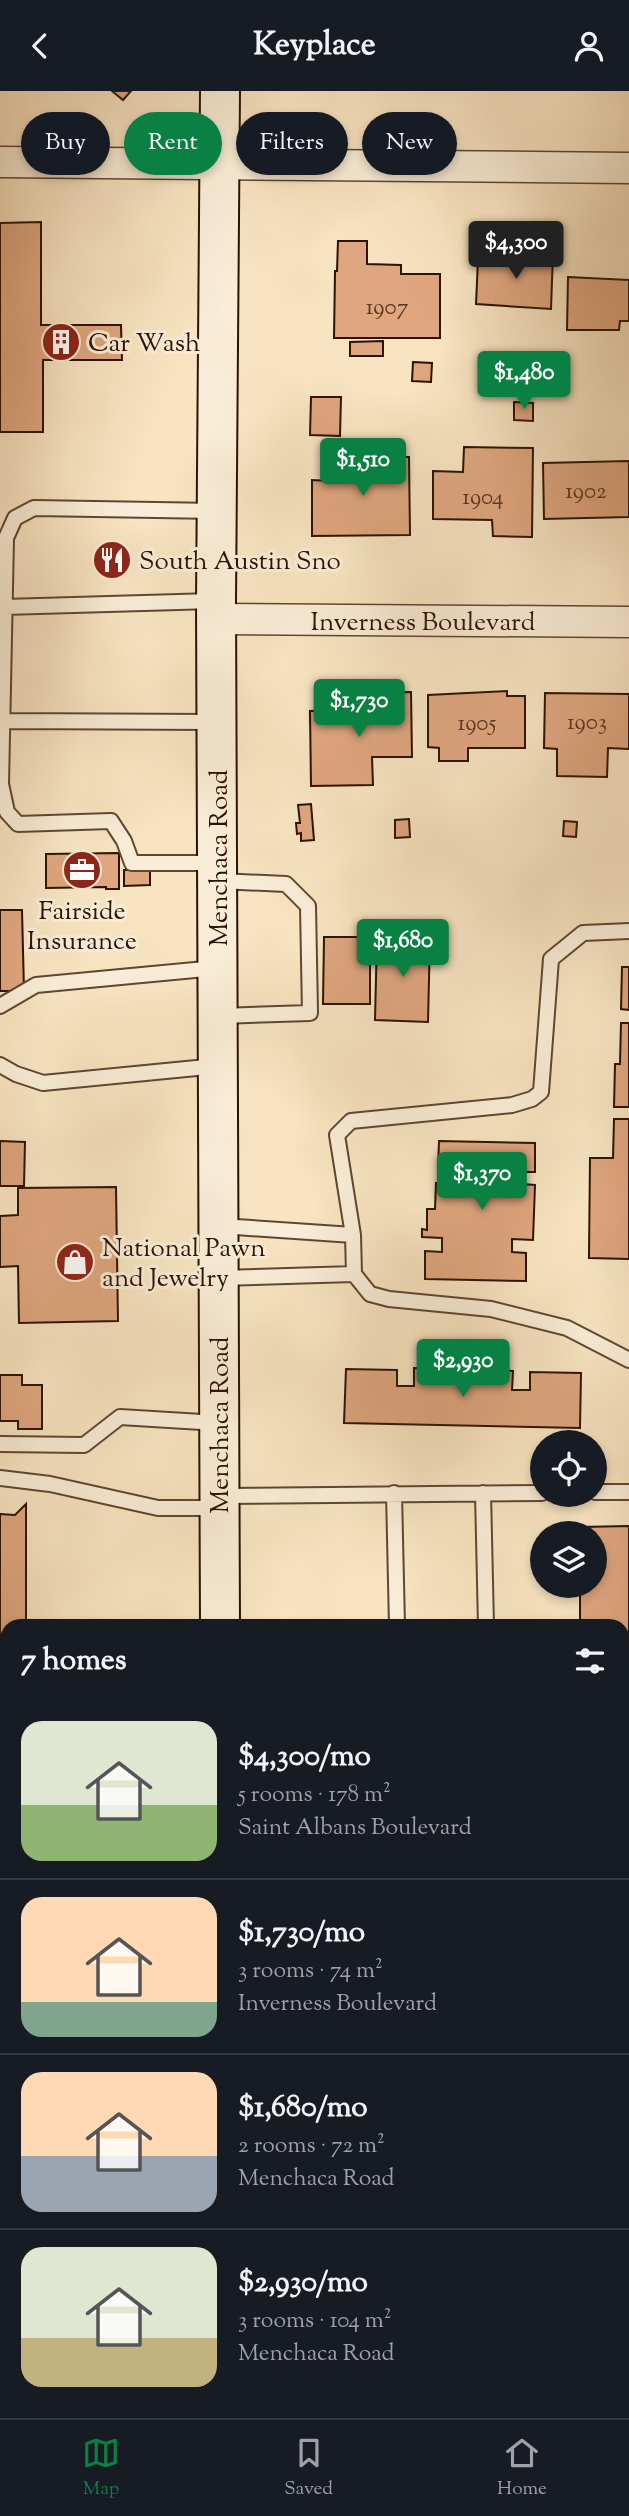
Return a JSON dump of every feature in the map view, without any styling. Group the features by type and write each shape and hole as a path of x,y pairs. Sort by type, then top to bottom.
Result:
{"main road":[{"name":"Menchaca Road","path":"220,91 220,112"},
{"name":"Menchaca Road","path":"219,175 216,610 220,1619"}],"street":[{"path":"0,162 124,163"},
{"path":"222,163 629,168"},
{"name":"Inverness Boulevard","path":"216,610 629,622"}],"lane":[{"path":"217,511 34,507 15,518 6,538 1,784 6,812 18,824 111,821 124,841 132,863 218,872 286,884 308,906 310,1013 218,1016"},
{"path":"5,607 216,610"},
{"path":"2,721 217,722"},
{"path":"629,931 583,933 551,959 541,1092 533,1099 512,1105 351,1121 337,1135 352,1235 354,1274 370,1294 389,1299 491,1309 568,1328 629,1360"},
{"path":"0,1006 36,985 218,968"},
{"path":"0,1065 16,1074 43,1083 218,1066"},
{"path":"219,1226 352,1235"},
{"path":"219,1278 354,1274"},
{"path":"0,1444 84,1445 120,1417 219,1423"},
{"path":"0,1478 50,1485 158,1508 394,1493 530,1493"},
{"path":"607,1492 629,1492"},
{"path":"394,1493 397,1619"},
{"path":"483,1493 486,1619"}],"building":[{"path":"112,91 131,91 123,100"},
{"name":"Car Wash","path":"41,222 41,325 121,325 122,360 43,360 43,432 0,432 0,223"},
{"path":"338,241 367,241 367,264 401,265 401,274 440,274 440,338 334,338"},
{"path":"500,251 553,254 551,309 476,304 478,260 500,261"},
{"path":"568,277 629,280 629,321 620,321 619,330 567,330"},
{"path":"383,341 383,356 350,356 350,342"},
{"path":"413,362 432,363 431,382 412,381"},
{"path":"311,397 341,397 340,436 310,435"},
{"path":"514,402 533,403 533,421 514,420"},
{"path":"464,447 533,448 532,537 493,536 492,520 433,519 433,471 463,472"},
{"path":"332,457 409,457 410,535 312,536 312,480 332,481"},
{"path":"629,461 629,517 544,519 543,463"},
{"path":"507,691 507,696 525,696 525,748 468,748 468,761 439,761 439,748 428,747 428,695"},
{"path":"411,692 412,757 372,757 373,785 311,786 310,711 368,709 368,693"},
{"path":"545,693 629,694 629,749 608,748 607,777 557,776 557,749 544,748"},
{"path":"311,804 314,840 301,841 301,833 297,834 296,823 300,823 298,805"},
{"path":"409,819 410,837 395,838 395,820"},
{"path":"564,821 577,822 576,837 563,836"},
{"name":"Fairside Insurance","path":"119,853 119,889 46,888 46,854"},
{"path":"124,870 150,870 150,885 124,886"},
{"path":"0,910 22,910 24,991 0,991"},
{"path":"377,936 430,938 428,1022 375,1020"},
{"path":"324,937 370,937 370,1004 323,1004"},
{"path":"622,967 629,967 629,1010 621,1009"},
{"path":"621,1023 629,1023 629,1107 614,1107 615,1064 620,1064"},
{"path":"614,1119 629,1119 629,1259 589,1258 590,1158 613,1158"},
{"path":"0,1141 25,1142 24,1186 0,1186"},
{"path":"439,1141 535,1143 535,1172 522,1172 522,1184 535,1185 533,1240 512,1239 512,1252 526,1253 526,1281 425,1279 425,1251 442,1252 442,1238 422,1237 422,1229 427,1230 427,1209 435,1209 436,1183 453,1183 453,1168 438,1168"},
{"path":"116,1187 118,1321 19,1323 18,1266 0,1267 0,1216 18,1215 18,1188"},
{"path":"414,1368 513,1371 512,1390 530,1390 530,1372 581,1373 580,1428 344,1423 346,1369 397,1370 397,1386 414,1386"},
{"path":"0,1375 22,1375 22,1385 42,1385 42,1429 18,1429 18,1421 0,1421"},
{"path":"26,1504 26,1619 0,1619 0,1514 15,1515"},
{"path":"607,1526 629,1526 629,1619 580,1619 580,1598 607,1598"}],"place":[{"name":"Car Wash","path":"61,342"},
{"name":"South Austin Sno","path":"112,560"},
{"name":"Fairside Insurance","path":"82,870"},
{"name":"National Pawn and Jewelry","path":"75,1262"}]}
